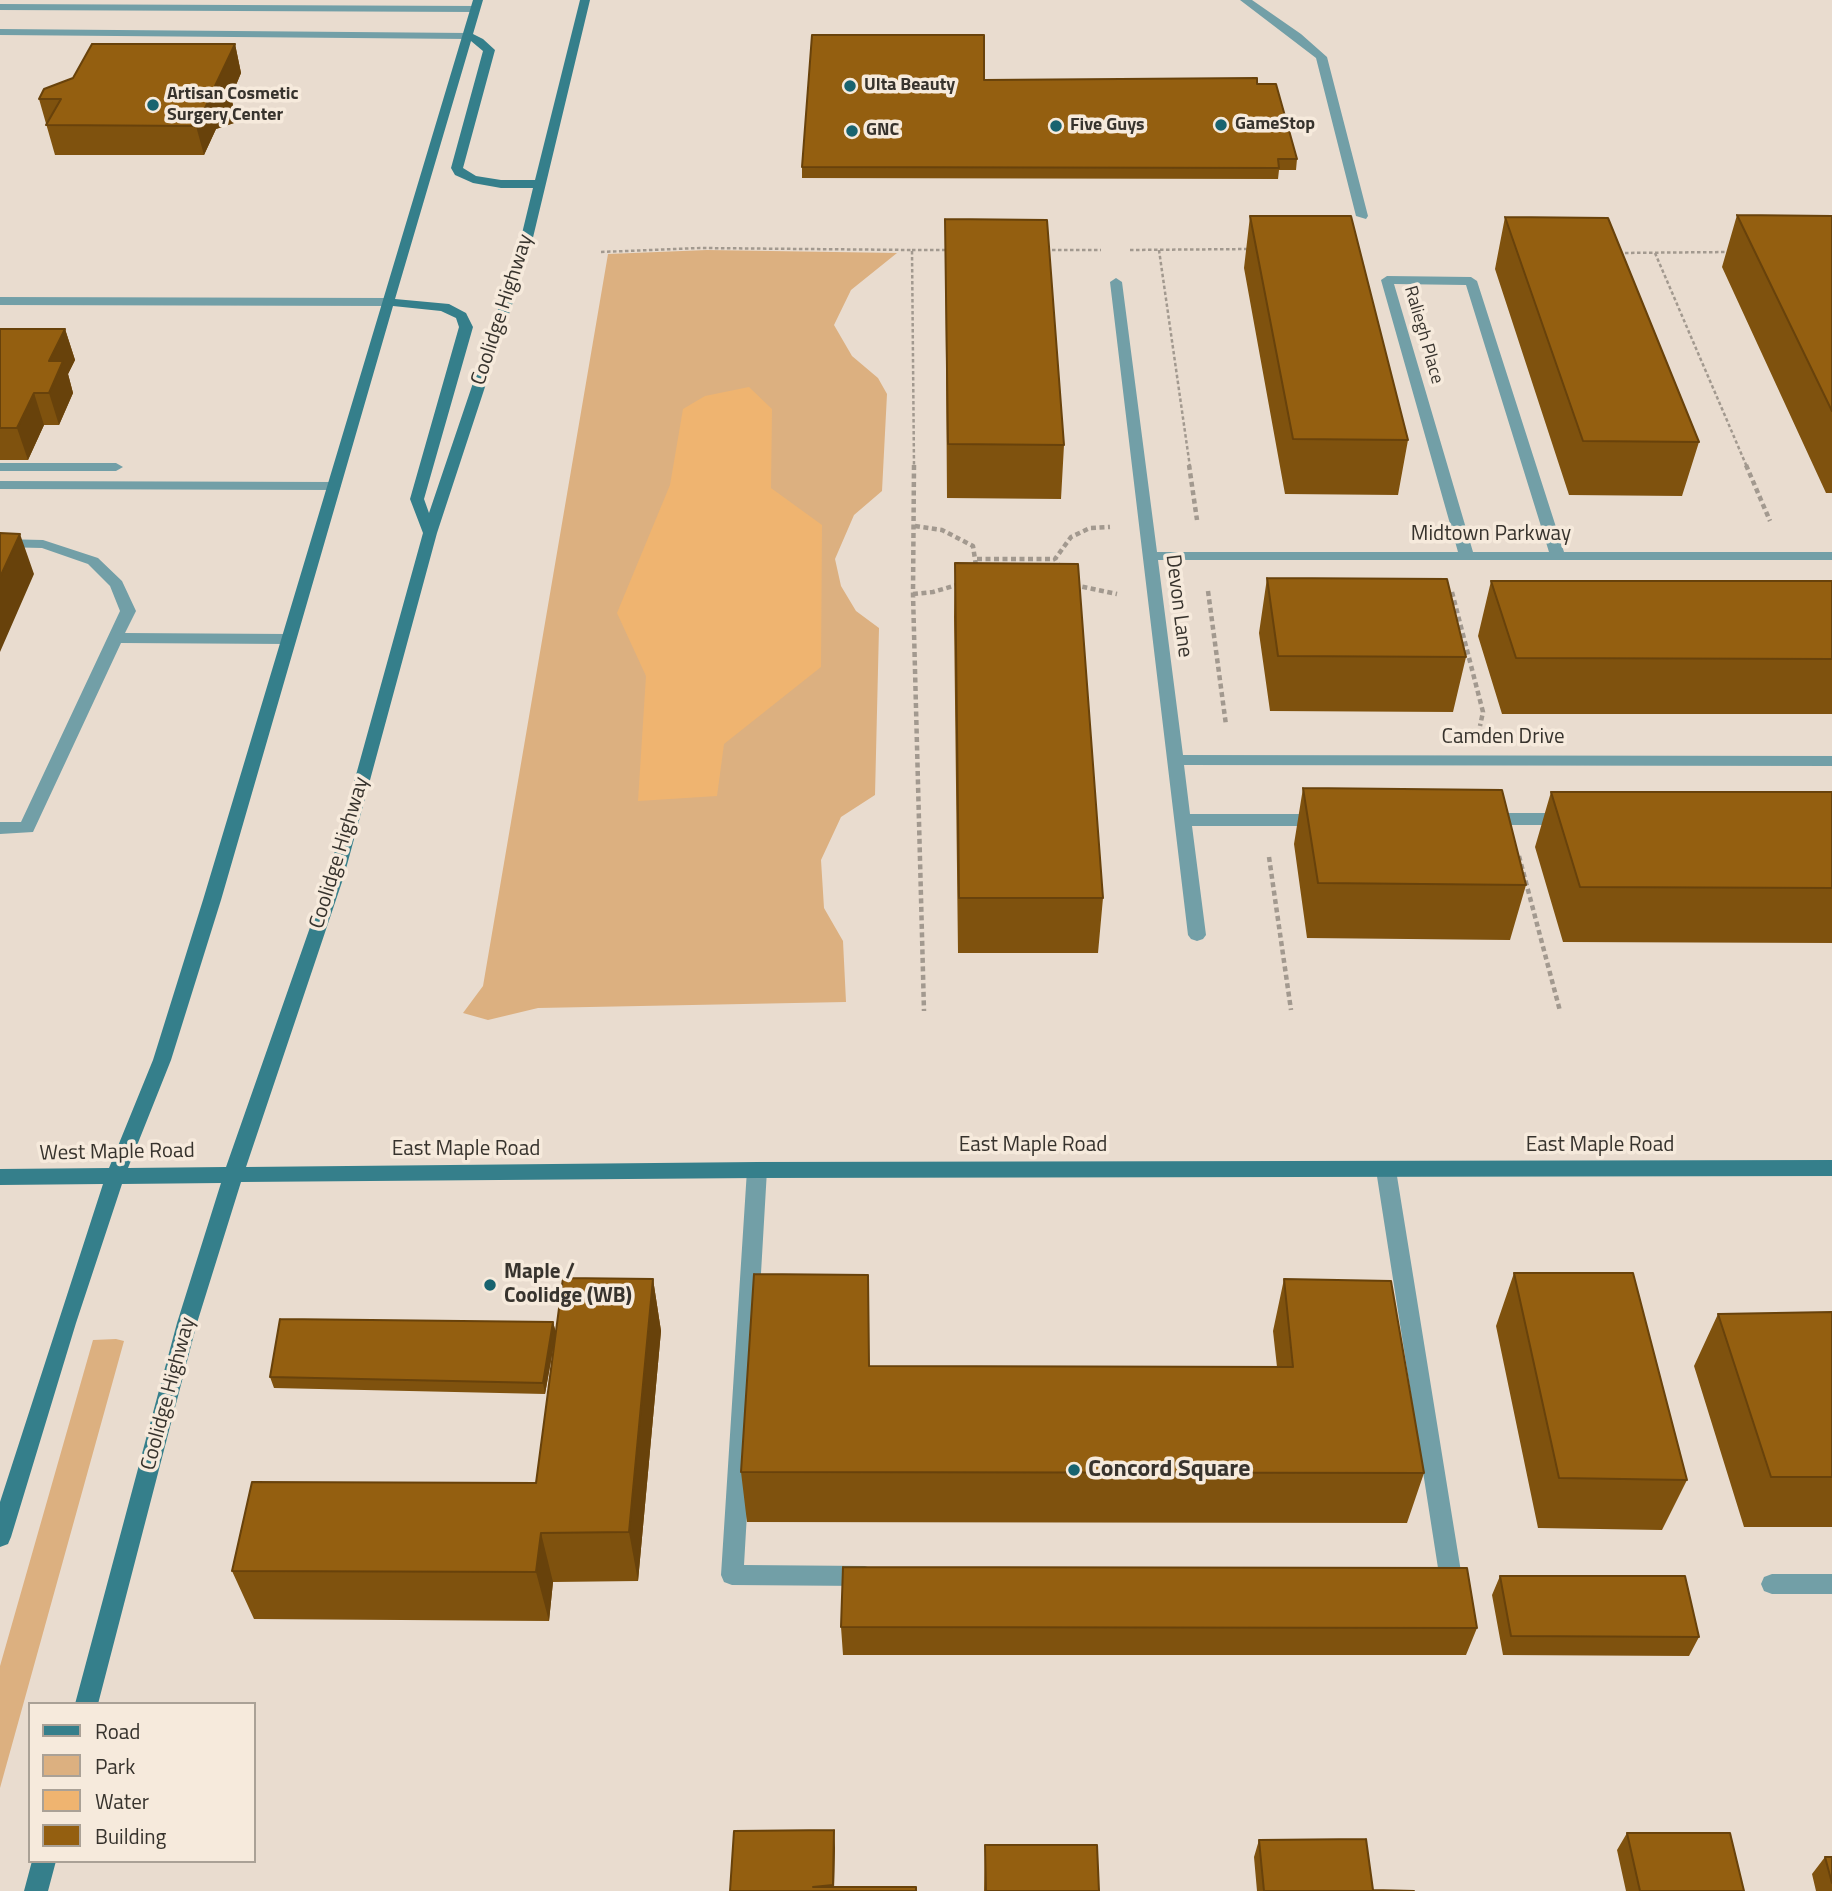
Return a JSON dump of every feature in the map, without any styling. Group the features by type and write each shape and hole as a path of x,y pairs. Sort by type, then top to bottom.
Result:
{"main road":[{"name":"Coolidge Highway","path":"87,1702 187,1323 234,1173 336,876 430,533 524,250 584,0"},
{"path":"0,1537 66,1323 115,1177 166,1046 236,822 287,639 476,4"},
{"path":"468,36 489,50 457,168 459,172 473,179 501,184 540,184"},
{"path":"387,302 444,307 461,316 466,327 417,499 430,533"},
{"name":"East Maple Road","path":"234,1173 1832,1168"},
{"name":"West Maple Road","path":"0,1177 234,1173"},
{"path":"36,1891 43,1863"}],"street":[{"path":"1245,0 1297,36 1321,57 1362,216"},
{"path":"0,7 476,4"},
{"path":"0,32 468,36"},
{"name":"Raliegh Place","path":"1467,556 1387,281 1471,281 1558,556"},
{"name":"Devon Lane","path":"1116,282 1197,935"},
{"path":"0,301 387,302"},
{"path":"0,467 116,467"},
{"path":"0,485 334,485"},
{"path":"0,543 43,544 93,561 117,584 128,611 27,828 0,828"},
{"name":"Midtown Parkway","path":"1151,556 1832,556"},
{"path":"115,638 287,639"},
{"name":"Camden Drive","path":"1174,760 1832,761"},
{"path":"1469,819 1577,819"},
{"path":"1183,820 1331,820"},
{"path":"757,1170 732,1575 884,1576"},
{"path":"1386,1170 1451,1578 1424,1578"},
{"path":"1772,1584 1832,1584"}],"path":[{"path":"601,252 701,248 953,250"},
{"path":"1118,250 1263,249"},
{"path":"912,250 915,526 913,594 924,1011"},
{"path":"1035,250 1104,250"},
{"path":"1159,250 1198,527"},
{"path":"1614,253 1739,252"},
{"path":"1655,253 1773,528"},
{"path":"915,526 942,530 973,546 977,559 973,577"},
{"path":"1055,559 1071,537 1090,528 1114,526"},
{"path":"977,559 1055,559"},
{"path":"1055,559 1064,576"},
{"path":"913,594 933,592 964,582"},
{"path":"1073,585 1125,595"},
{"path":"1208,587 1227,730"},
{"path":"1451,587 1483,712 1479,730"},
{"path":"1517,847 1560,1011"},
{"path":"1268,849 1291,1010"}],"green space":[{"path":"707,250 897,253 851,290 834,325 852,356 878,378 887,394 882,491 854,515 835,559 841,586 856,611 879,628 875,795 841,817 821,860 824,908 843,941 846,1002 538,1008 488,1020 463,1013 483,986 608,254"},
{"path":"93,1340 124,1341 0,1788 0,1666"}],"water":[{"path":"749,387 772,409 771,488 822,525 821,667 724,744 717,796 638,801 646,676 617,613 670,485 683,409 705,396"}],"building":[{"path":"812,35 984,35 984,80 1257,78 1257,84 1276,84 1297,159 1278,159 1279,168 802,167"},
{"path":"92,44 235,44 215,86 230,93 209,100 196,126 46,125 61,99 39,99 44,89 73,78"},
{"path":"1737,215 1832,216 1832,411"},
{"path":"1250,216 1351,216 1408,440 1293,439"},
{"path":"1505,217 1608,218 1699,442 1583,441"},
{"path":"945,219 1047,220 1064,445 948,444"},
{"path":"0,329 65,329 49,361 63,361 49,393 34,393 17,428 0,428"},
{"path":"0,533 20,534 0,577"},
{"path":"955,563 1078,564 1103,898 959,898"},
{"path":"1267,578 1447,579 1466,657 1278,656"},
{"path":"1491,581 1832,581 1832,659 1516,658"},
{"path":"1303,788 1502,790 1526,885 1318,883"},
{"path":"1551,792 1832,792 1832,888 1580,887"},
{"path":"1514,1273 1633,1273 1687,1480 1559,1478"},
{"path":"754,1274 868,1275 869,1366 1293,1367 1284,1279 1391,1281 1424,1473 741,1472"},
{"path":"563,1278 653,1279 629,1532 541,1533 536,1572 232,1571 252,1482 536,1483"},
{"path":"1832,1312 1832,1477 1771,1477 1718,1314"},
{"path":"280,1319 553,1322 543,1383 270,1377"},
{"path":"843,1567 1467,1568 1477,1628 841,1627"},
{"path":"1500,1576 1685,1576 1699,1637 1511,1636"},
{"path":"834,1830 833,1885 813,1887 916,1887 916,1891 730,1891 734,1831"},
{"path":"1627,1833 1730,1833 1744,1891 1640,1891"},
{"path":"1366,1839 1373,1890 1414,1891 1264,1891 1259,1840"},
{"path":"985,1845 1097,1845 1099,1891 986,1891"},
{"path":"1825,1857 1832,1857 1832,1883"}],"place":[{"name":"Ulta Beauty","path":"850,86"},
{"name":"Artisan Cosmetic Surgery Center","path":"153,105"},
{"name":"GameStop","path":"1221,125"},
{"name":"Five Guys","path":"1056,126"},
{"name":"GNC","path":"852,131"},
{"name":"Maple / Coolidge (WB)","path":"490,1285"},
{"name":"Concord Square","path":"1074,1470"}]}
